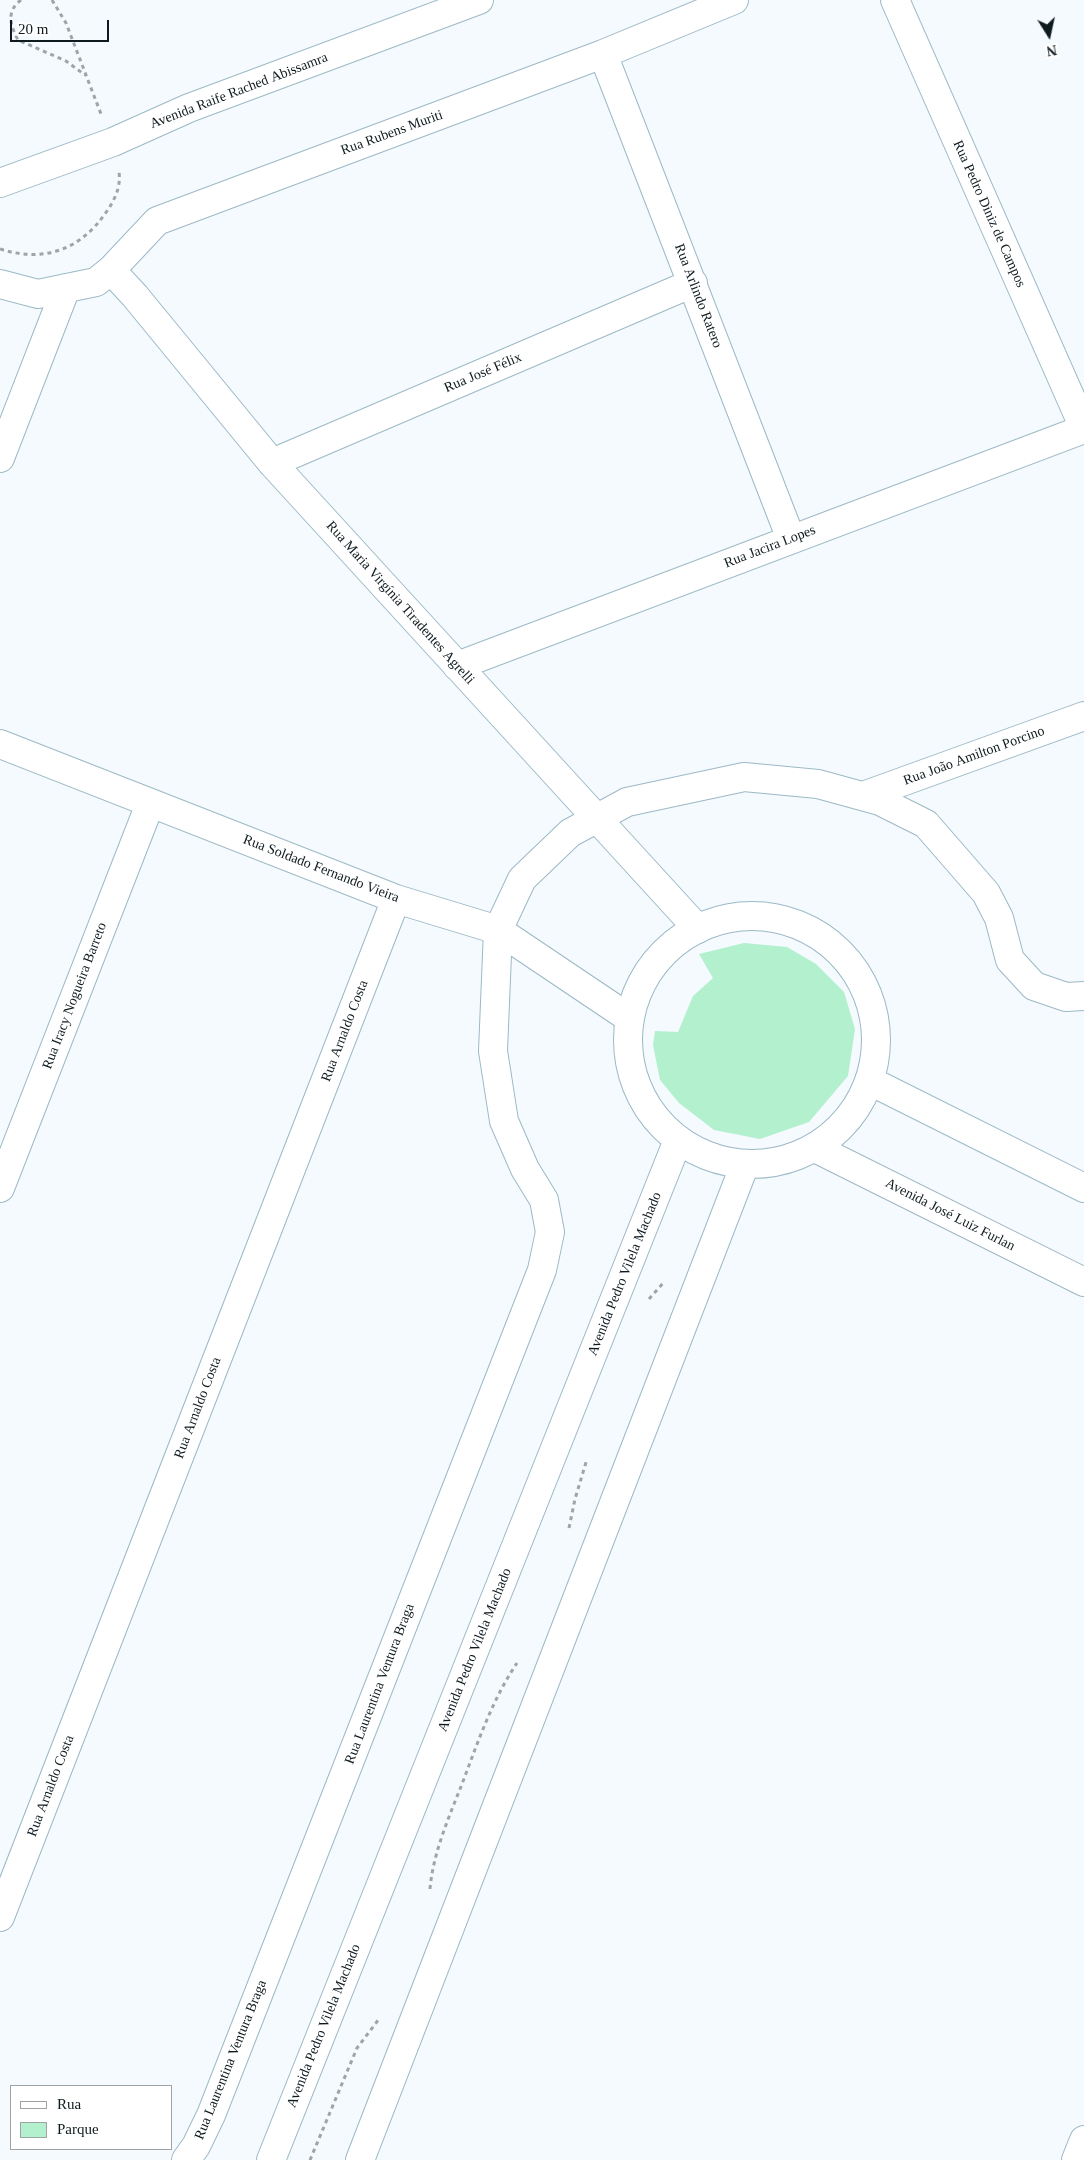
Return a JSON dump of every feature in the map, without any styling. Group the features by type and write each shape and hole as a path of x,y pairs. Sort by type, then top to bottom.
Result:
{"street":[{"name":"Avenida Raife Rached Abissamra","path":"0,182 113,142 189,108 479,0"},
{"name":"Rua Rubens Muriti","path":"0,284 38,294 96,282 111,270 157,221 603,54 734,0"},
{"name":"Rua Pedro Diniz de Campos","path":"895,0 1084,428"},
{"name":"Rua Arlindo Ratero","path":"603,54 792,539"},
{"name":"Rua Maria Virgínia Tiradentes Agrelli","path":"111,270 135,296 272,463 698,929"},
{"name":"Rua José Félix","path":"272,463 693,283"},
{"path":"0,458 66,288"},
{"name":"Rua Jacira Lopes","path":"457,666 1084,428"},
{"name":"Rua João Amilton Porcino","path":"863,796 1084,716"},
{"name":"Rua Soldado Fernando Vieira","path":"0,744 396,899 498,930 629,1018"},
{"path":"498,930 522,879 570,833 627,802 744,777 818,784 880,801 926,824 986,893 999,918 1010,960 1034,986 1066,997 1084,996"},
{"name":"Rua Iracy Nogueira Barreto","path":"0,1188 150,804"},
{"name":"Rua Arnaldo Costa","path":"0,1918 396,899"},
{"path":"764,916 786,921 807,929 832,945 844,955 858,973 868,993 875,1014 876,1051 870,1081 861,1101 849,1119 833,1135 815,1148 781,1161 764,1164 721,1161 698,1153 678,1140 661,1125 647,1107 636,1086 630,1064 628,1049 629,1018 636,996 646,975 661,956 672,946 698,929 719,920 741,917 764,916"},
{"name":"Rua Laurentina Ventura Braga","path":"186,2160 196,2146 212,2115 542,1270 550,1232 544,1200 525,1169 504,1121 493,1051 498,930"},
{"path":"870,1081 1084,1188"},
{"name":"Avenida Pedro Vilela Machado","path":"271,2160 678,1140"},
{"name":"Avenida José Luiz Furlan","path":"815,1148 1084,1282"},
{"path":"360,2160 745,1164"},
{"path":"1076,2160 1084,2140"}],"path":[{"path":"21,0 10,13 11,23 18,40 66,61 85,76"},
{"path":"0,249 28,256 45,254 75,243 89,233 109,209 120,183 113,142 85,76 66,23 52,0"},
{"path":"568,1535 574,1499 589,1453"},
{"path":"430,1891 435,1862 445,1828 495,1699 521,1658"},
{"path":"310,2160 357,2048 384,2013"}],"green space":[{"path":"744,943 787,947 816,964 844,992 855,1029 848,1076 809,1122 760,1139 714,1130 679,1103 660,1080 653,1045 655,1031 678,1032 693,996 713,978 699,954"}]}
